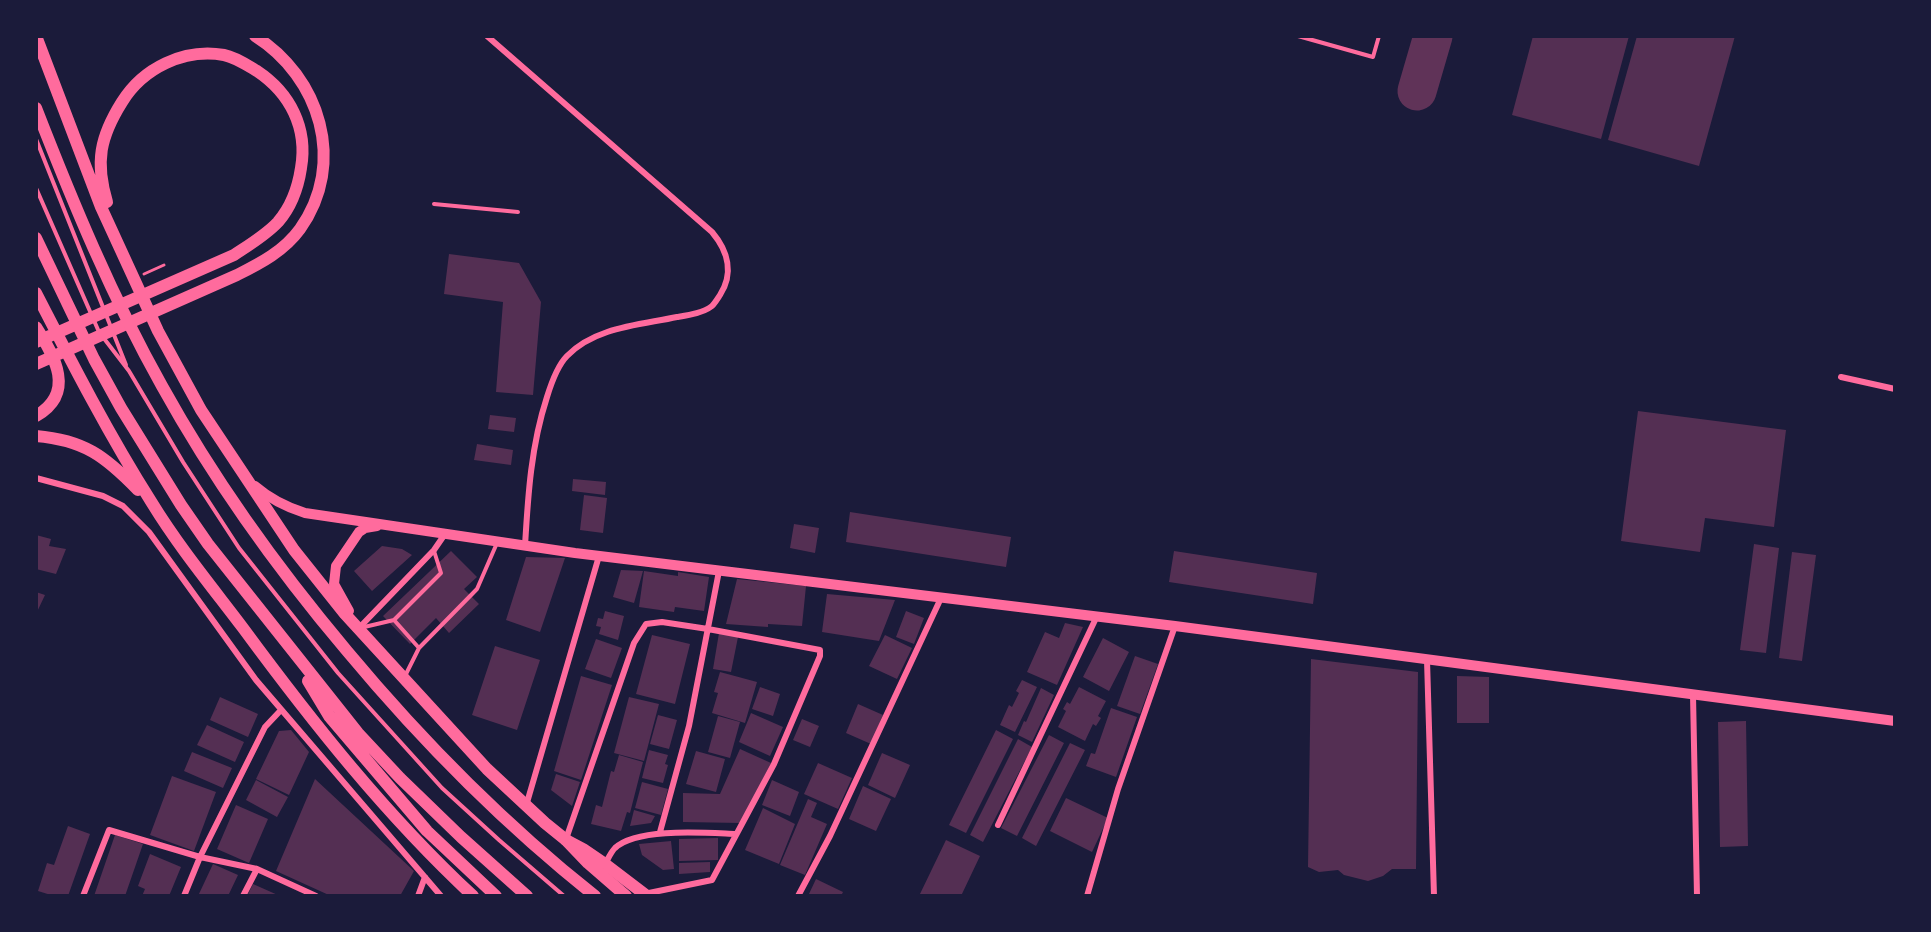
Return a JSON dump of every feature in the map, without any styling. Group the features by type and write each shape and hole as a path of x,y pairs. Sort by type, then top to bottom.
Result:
{"main road":[{"path":"36,36 101,207 126,263 158,331 201,410 242,475 294,550 345,614 458,739 526,806 626,896"},
{"path":"36,364 266,260 283,248 300,230 318,191 323,149 317,111 305,88 291,69 277,53 255,36"},
{"path":"36,342 234,255 278,222 299,185 303,140 300,124 284,95 270,80 248,65 225,55 197,54 175,58 132,87 108,128 99,169 102,187 126,263"},
{"path":"36,108 62,176 134,334 192,438 245,520 288,580 393,706 477,794 522,836 595,896"},
{"path":"36,238 94,359 121,408 175,496 208,544 358,733 400,778 461,837 527,896"},
{"path":"36,293 101,419 153,506 294,698 378,800 441,867 473,896"},
{"path":"36,327 60,375 56,399 48,409 36,416"},
{"path":"36,436 67,440 97,453 153,506"},
{"path":"242,475 268,497 297,510 525,547 1097,616 1895,721"},
{"path":"358,628 334,584 336,566 350,543 365,528 395,527"},
{"path":"299,661 311,688 329,716 358,751 427,831 496,896"},
{"path":"566,840 605,864 646,895"}],"street":[{"path":"487,36 712,232 722,243 729,263 725,286 713,305 693,314 631,326 596,336 580,345 565,358 551,383 538,426 530,471 525,547"},
{"path":"1841,377 1895,390"},
{"path":"36,478 103,496 123,506 149,531 256,680 441,896"},
{"path":"358,628 434,550 445,534"},
{"path":"526,806 599,556"},
{"path":"660,832 689,726 719,572"},
{"path":"798,896 830,836 941,598"},
{"path":"998,825 1097,616"},
{"path":"566,840 634,643 646,624 662,622 819,650 820,656 774,764 712,880 646,895"},
{"path":"1087,896 1118,789 1175,626"},
{"path":"1427,660 1434,896"},
{"path":"1693,695 1697,896"},
{"path":"184,896 200,857 265,727 281,710"},
{"path":"366,808 378,800"},
{"path":"83,896 109,830 200,857 257,870 316,896"},
{"path":"605,864 616,847 635,838 660,832 736,834"},
{"path":"243,896 257,870"},
{"path":"418,896 425,877"}],"lane":[{"path":"1298,36 1373,57 1379,36"},
{"path":"36,139 129,371"},
{"path":"36,188 99,332 129,371 183,462 239,548 338,673 442,788 564,896"},
{"path":"434,204 518,212"},
{"path":"404,679 419,648 477,589 497,542"},
{"path":"358,628 394,620 441,573 434,550"},
{"path":"394,620 419,648"}],"path":[{"path":"144,274 165,265"}],"building":[{"path":"1533,36 1629,36 1601,139 1512,115"},
{"path":"1637,36 1735,36 1699,166 1608,140"},
{"path":"449,254 519,263 541,302 533,395 496,392 503,302 444,294"},
{"path":"1638,411 1786,430 1774,527 1705,518 1700,552 1621,541"},
{"path":"490,415 516,418 514,432 488,429"},
{"path":"477,444 513,450 511,465 474,460"},
{"path":"573,479 606,482 605,495 572,491"},
{"path":"584,495 607,498 603,533 580,530"},
{"path":"850,512 1011,537 1006,567 846,542"},
{"path":"794,524 819,528 815,553 790,548"},
{"path":"36,535 51,539 49,546 66,549 56,574 36,569"},
{"path":"1754,544 1779,548 1766,653 1740,650"},
{"path":"382,546 402,549 412,555 372,591 354,571"},
{"path":"451,551 477,577 464,589 479,604 449,633 436,618 410,644 383,616"},
{"path":"1174,551 1317,573 1313,604 1169,582"},
{"path":"1792,552 1816,555 1802,661 1779,658"},
{"path":"526,557 565,558 540,632 506,620"},
{"path":"621,570 643,571 634,603 613,597"},
{"path":"644,571 678,576 678,572 709,577 704,611 675,607 674,612 639,607"},
{"path":"737,579 806,586 802,626 768,624 768,627 726,624"},
{"path":"36,592 45,595 36,614"},
{"path":"827,594 895,600 879,641 822,632"},
{"path":"605,611 624,616 618,640 599,634 601,627 596,626 598,618 603,619"},
{"path":"906,611 924,618 914,644 896,637"},
{"path":"1065,623 1083,627 1057,685 1027,672 1045,632 1059,638"},
{"path":"719,633 738,637 731,672 713,669"},
{"path":"652,635 690,644 675,704 636,694"},
{"path":"885,635 912,648 897,679 869,666"},
{"path":"1103,638 1129,652 1109,691 1083,677"},
{"path":"596,639 622,648 611,678 585,669"},
{"path":"495,646 540,660 517,730 472,715"},
{"path":"1135,656 1158,664 1140,714 1117,706"},
{"path":"1311,659 1418,672 1416,869 1392,869 1383,876 1368,881 1344,875 1338,870 1319,872 1308,867"},
{"path":"720,672 757,682 745,723 712,713 718,693 714,692"},
{"path":"581,676 612,685 581,780 554,771"},
{"path":"1457,676 1489,677 1489,723 1457,723"},
{"path":"1022,680 1037,687 1015,732 1000,725 1009,705 1012,707 1019,693 1016,691"},
{"path":"760,687 780,694 773,716 752,709"},
{"path":"1079,687 1106,701 1098,716 1101,718 1096,726 1093,724 1085,741 1058,727 1066,711 1063,709 1067,702 1070,704"},
{"path":"1041,688 1054,695 1032,742 1018,735"},
{"path":"220,697 258,714 248,737 210,720"},
{"path":"629,697 659,704 644,761 614,753"},
{"path":"858,704 883,715 871,744 846,733"},
{"path":"1111,708 1137,717 1116,777 1086,766 1091,753 1095,754"},
{"path":"751,713 783,727 770,756 739,742"},
{"path":"658,715 677,720 669,749 650,744"},
{"path":"718,716 740,722 730,758 708,752"},
{"path":"802,719 819,726 810,747 793,740"},
{"path":"1746,721 1748,846 1720,847 1718,722"},
{"path":"207,725 244,742 235,762 197,745"},
{"path":"291,730 309,752 289,795 256,779 279,731"},
{"path":"996,730 1013,739 966,833 949,825"},
{"path":"1049,735 1064,743 1017,836 1001,828"},
{"path":"1018,739 1032,747 983,842 970,835"},
{"path":"1070,743 1085,750 1036,846 1022,838"},
{"path":"740,749 771,763 741,823 683,822 683,793 720,794"},
{"path":"649,750 668,755 663,783 642,778"},
{"path":"696,751 725,759 716,792 686,784"},
{"path":"192,752 232,768 223,788 184,771"},
{"path":"882,753 910,765 895,798 868,785"},
{"path":"619,755 643,762 630,813 627,812 621,831 591,824 596,805 602,807 611,771 614,772"},
{"path":"818,763 852,778 838,809 804,794"},
{"path":"556,774 580,782 572,806 551,790"},
{"path":"172,776 216,792 194,851 150,835"},
{"path":"315,779 414,871 400,896 331,896 276,871"},
{"path":"256,780 288,797 277,817 246,800"},
{"path":"772,780 799,792 790,816 762,805"},
{"path":"642,782 668,789 661,815 635,808"},
{"path":"863,786 891,799 876,831 849,819"},
{"path":"1066,798 1108,818 1092,852 1050,831"},
{"path":"808,799 817,803 811,817 827,824 805,875 780,865"},
{"path":"236,805 268,819 249,863 217,849"},
{"path":"763,808 795,824 779,864 745,850"},
{"path":"634,810 655,816 651,823 630,826"},
{"path":"68,826 90,834 68,896 54,896 38,891 47,863 54,865"},
{"path":"115,835 143,844 125,896 94,896"},
{"path":"718,838 718,860 679,861 679,839"},
{"path":"946,840 980,856 961,896 919,896"},
{"path":"671,841 674,869 663,870 642,855 639,844"},
{"path":"150,854 181,867 169,896 142,896 145,889 138,886"},
{"path":"710,862 710,872 679,874 679,863"},
{"path":"213,864 238,875 228,896 198,896"},
{"path":"816,879 843,892 841,896 808,896"},
{"path":"253,884 280,896 247,896"}],"taxiway":[{"path":"1417,91 1433,36"}]}
